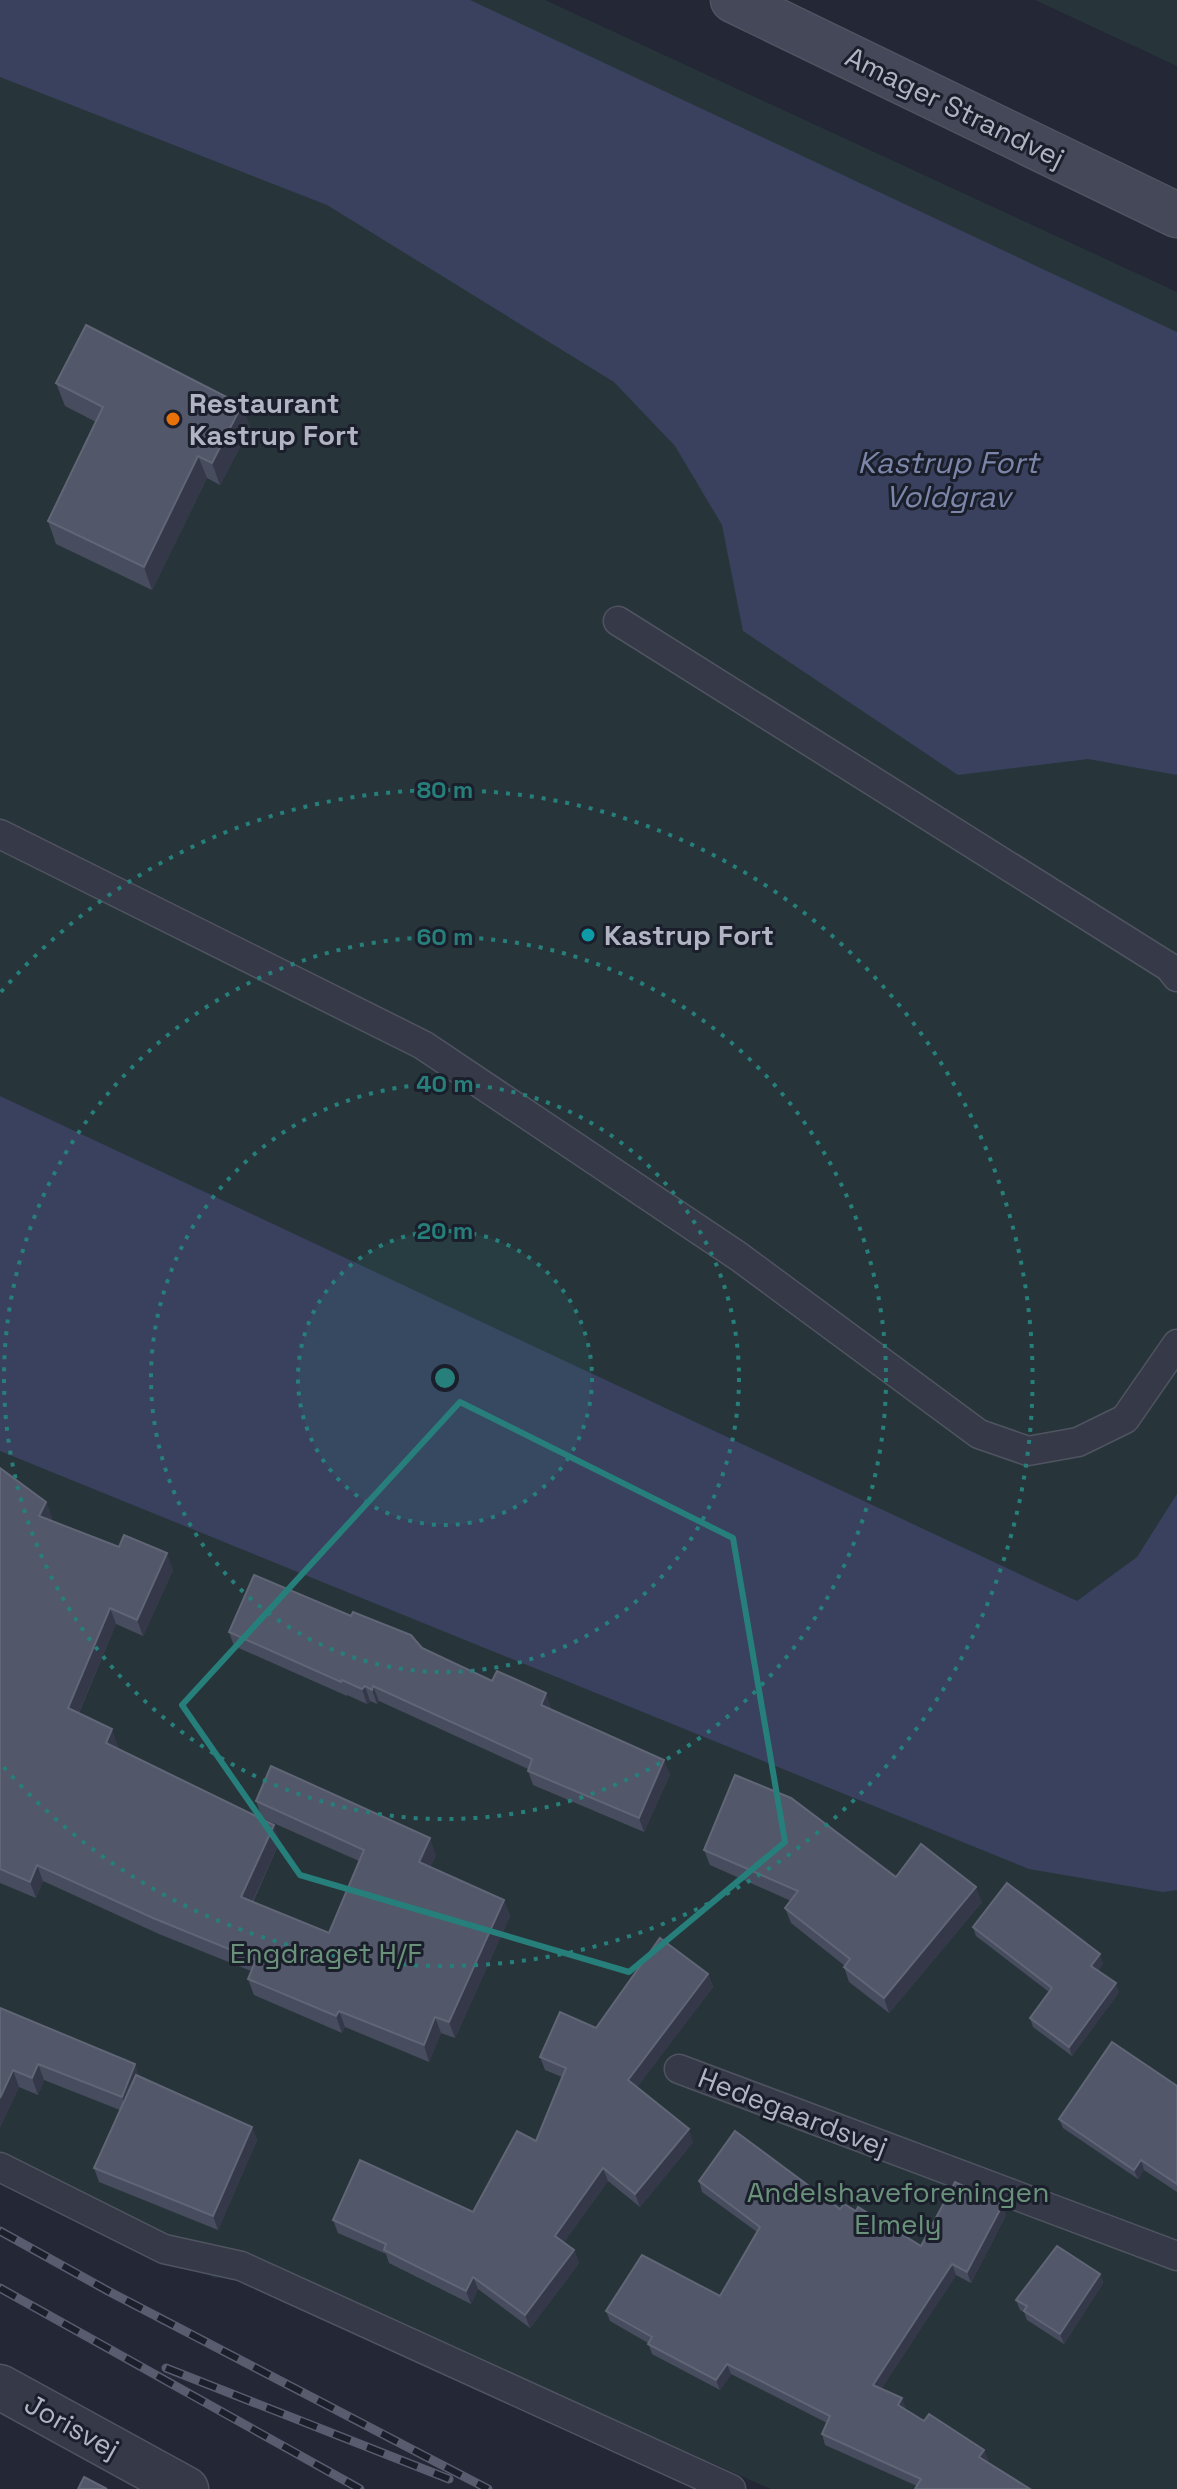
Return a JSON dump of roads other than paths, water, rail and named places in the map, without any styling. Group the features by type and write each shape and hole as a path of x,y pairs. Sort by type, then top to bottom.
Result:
{"street":[{"name":"Amager Strandvej","path":"733,0 1177,215"},
{"name":"Jorisvej","path":"0,2387 186,2489"}],"lane":[{"path":"618,621 1169,967 1177,977"},
{"path":"0,834 423,1045 738,1256 979,1434 1028,1451 1078,1442 1125,1419 1177,1344"},
{"name":"Hedegaardsvej","path":"679,2069 1177,2256"},
{"path":"0,2167 164,2249 241,2266 731,2489"}],"water":[{"name":"Kastrup Fort Voldgrav","path":"0,0 470,0 1177,332 1177,775 1088,759 958,775 743,631 722,525 675,446 614,382 327,205 0,77"},
{"path":"0,1096 1077,1601 1137,1557 1177,1494 1177,1890 1163,1892 1029,1869 0,1451"}],"railway":[{"path":"0,2231 108,2291 488,2489"},
{"path":"0,2288 360,2489"},
{"path":"166,2368 449,2479"}],"place":[{"name":"Restaurant Kastrup Fort","path":"173,419"},
{"name":"Kastrup Fort","path":"588,935"}],"park label":[{"name":"Engdraget H/F","path":"326,1953"},
{"name":"Andelshaveforeningen Elmely","path":"898,2208"}]}
